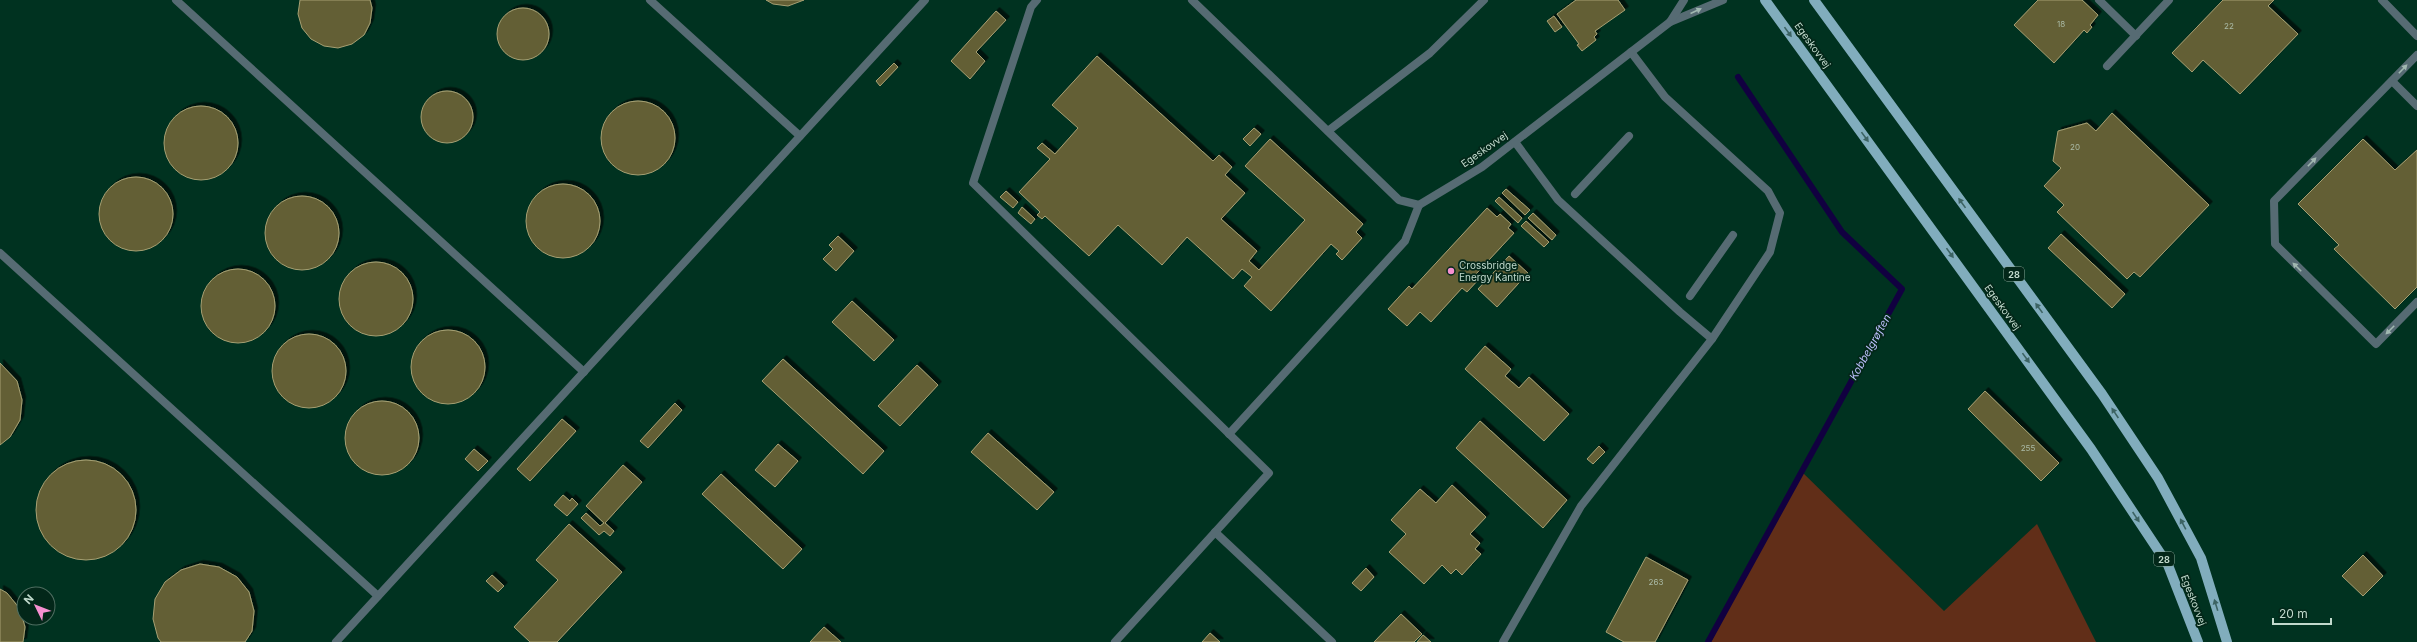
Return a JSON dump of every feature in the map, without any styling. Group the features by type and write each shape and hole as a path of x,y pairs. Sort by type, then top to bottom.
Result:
{"main road":[{"name":"Egeskovvej","path":"1765,0 2091,449 2168,565 2198,642"},
{"name":"Egeskovvej","path":"1814,0 2102,394 2158,478 2201,558 2227,642"}],"street":[{"path":"176,0 584,372"},
{"path":"650,0 800,136"},
{"path":"336,642 925,0"},
{"path":"1037,0 1031,6 973,183 1269,473 1115,642"},
{"path":"1192,0 1399,200 1419,205 1405,241 1229,434"},
{"path":"1328,131 1430,53 1484,0"},
{"name":"Egeskovvej","path":"1670,22 1684,0"},
{"name":"Egeskovvej","path":"1419,205 1482,167 1670,22 1723,0"},
{"path":"2098,0 2136,36"},
{"path":"2107,66 2169,0"},
{"path":"2382,0 2417,36"},
{"path":"1503,642 1581,506 1712,339 1770,252 1780,214 1768,191 1665,97 1631,52"},
{"path":"2417,55 2274,201 2275,244 2376,344 2417,302"},
{"path":"2392,81 2417,106"},
{"path":"1575,194 1629,136"},
{"path":"1515,142 1558,200 1680,312 1712,339"},
{"path":"1690,296 1733,236"},
{"path":"0,253 378,596"},
{"path":"1215,532 1332,642"}],"shaded area":[{"path":"1801,471 1944,611 2037,524 2096,642 1711,642"}],"building":[{"path":"300,0 370,0 372,8 370,23 364,35 352,44 338,48 324,46 311,39 302,28 298,14"},
{"path":"766,0 804,0 788,6 773,4"},
{"path":"1576,0 1618,0 1625,10 1595,31 1597,34 1594,37 1596,40 1582,51 1577,45 1579,44 1557,14"},
{"path":"2038,0 2082,0 2098,15 2090,25 2092,27 2087,33 2084,30 2054,63 2014,25"},
{"path":"2223,0 2274,0 2268,6 2298,34 2240,94 2203,60 2192,72 2172,53"},
{"path":"523,8 533,10 541,16 547,24 549,34 547,44 541,52 533,58 523,60 513,58 505,52 499,44 497,34 499,24 505,16 513,10"},
{"path":"996,11 1006,20 976,52 985,61 970,79 951,61"},
{"path":"1554,16 1562,27 1555,32 1547,21"},
{"path":"1097,56 1213,161 1219,155 1232,167 1225,175 1245,193 1221,219 1257,251 1249,261 1259,270 1305,220 1245,166 1270,139 1363,224 1356,232 1362,238 1342,260 1336,254 1339,251 1331,244 1271,311 1244,286 1252,277 1242,269 1233,279 1187,237 1162,265 1118,225 1089,256 1045,216 1042,219 1037,215 1040,212 1019,192 1050,159 1037,148 1042,143 1055,154 1078,128 1052,105"},
{"path":"894,63 898,67 880,86 876,81"},
{"path":"447,91 457,93 465,99 471,107 473,117 471,127 465,135 457,141 447,143 437,141 429,135 423,127 421,117 423,107 429,99 437,93"},
{"path":"638,101 652,104 664,112 672,124 675,138 672,152 664,164 652,172 638,175 624,172 612,164 604,152 601,138 604,124 612,112 624,104"},
{"path":"201,106 215,109 227,117 235,129 238,143 235,157 227,169 215,177 201,180 187,177 175,169 167,157 164,143 167,129 175,117 187,109"},
{"path":"2112,113 2209,205 2140,277 2134,272 2127,279 2057,212 2064,205 2044,186 2061,168 2053,161 2058,131 2087,123 2096,131"},
{"path":"1254,128 1261,134 1250,146 1243,139"},
{"path":"2363,139 2395,170 2417,150 2417,287 2395,309 2334,249 2339,245 2298,204"},
{"path":"136,177 150,180 162,188 170,200 173,214 170,228 162,240 150,248 136,251 122,248 110,240 102,228 99,214 102,200 110,188 122,180"},
{"path":"563,184 577,187 589,195 597,207 600,221 597,235 589,247 577,255 563,258 549,255 537,247 529,235 526,221 529,207 537,195 549,187"},
{"path":"1506,189 1530,210 1525,215 1502,193"},
{"path":"1006,191 1018,202 1013,208 1000,197"},
{"path":"302,196 316,199 328,207 336,219 339,233 336,247 328,259 316,267 302,270 288,267 276,259 268,247 265,233 268,219 276,207 288,199"},
{"path":"1499,197 1522,218 1518,223 1495,201"},
{"path":"1022,207 1035,219 1031,224 1018,213"},
{"path":"1487,208 1497,217 1500,214 1511,224 1508,228 1514,233 1476,274 1480,278 1467,292 1462,288 1431,322 1420,312 1407,326 1388,309 1409,286 1412,289"},
{"path":"1533,213 1556,235 1552,240 1528,218"},
{"path":"1526,221 1549,242 1544,247 1521,226"},
{"path":"2061,234 2125,294 2112,308 2048,248"},
{"path":"838,236 854,251 836,271 823,259 833,249 829,245"},
{"path":"1509,256 1528,273 1497,307 1478,289"},
{"path":"376,262 390,265 402,273 410,285 413,299 410,313 402,325 390,333 376,336 362,333 350,325 342,313 339,299 342,285 350,273 362,265"},
{"path":"238,269 252,272 264,280 272,292 275,306 272,320 264,332 252,340 238,343 224,340 212,332 204,320 201,306 204,292 212,280 224,272"},
{"path":"852,301 894,340 874,361 832,322"},
{"path":"448,330 462,333 474,341 482,353 485,367 482,381 474,393 462,401 448,404 434,401 422,393 414,381 411,367 414,353 422,341 434,333"},
{"path":"309,334 323,337 335,345 343,357 346,371 343,385 335,397 323,405 309,408 295,405 283,397 275,385 272,371 275,357 283,345 295,337"},
{"path":"1485,346 1511,369 1505,376 1519,388 1529,377 1569,414 1544,441 1465,369"},
{"path":"783,359 884,451 863,474 762,381"},
{"path":"0,363 17,381 22,400 20,420 10,437 0,445"},
{"path":"917,365 938,385 900,426 878,406"},
{"path":"1985,391 2059,463 2041,481 1968,409"},
{"path":"382,401 396,404 408,412 416,424 419,438 416,452 408,464 396,472 382,475 368,472 356,464 348,452 345,438 348,424 356,412 368,404"},
{"path":"675,403 682,410 648,448 640,441"},
{"path":"562,419 576,431 530,481 517,469"},
{"path":"1480,421 1567,500 1543,528 1456,448"},
{"path":"988,433 1054,492 1037,510 971,452"},
{"path":"778,444 798,461 775,487 755,470"},
{"path":"1599,446 1605,452 1593,464 1587,459"},
{"path":"474,449 488,461 478,471 465,459"},
{"path":"86,460 96,461 114,468 128,482 135,500 135,520 128,538 114,552 96,559 86,560 76,559 58,552 44,538 37,520 36,510 37,500 44,482 58,468 76,461"},
{"path":"623,465 642,482 605,523 614,531 610,536 604,531 599,535 581,518 586,513 600,526 604,523 586,506"},
{"path":"721,474 802,549 783,569 702,494"},
{"path":"1452,485 1486,517 1470,534 1480,543 1475,549 1481,554 1462,575 1456,569 1451,574 1442,565 1424,584 1389,552 1406,534 1391,520 1420,489 1436,503"},
{"path":"563,495 570,501 572,498 578,504 567,516 554,505"},
{"path":"569,524 622,572 557,642 530,642 514,627 558,580 536,560"},
{"path":"2363,555 2383,576 2363,596 2342,576"},
{"path":"1646,557 1688,580 1655,642 1624,642 1606,632"},
{"path":"200,564 219,567 237,577 249,592 254,611 252,631 245,642 161,642 158,638 153,619 155,599 165,582 181,570"},
{"path":"1366,568 1374,577 1361,591 1352,583"},
{"path":"492,575 504,586 498,592 486,581"},
{"path":"0,589 7,593 16,604 16,626 25,627 23,642 0,642"},
{"path":"1401,614 1422,634 1414,642 1374,642"},
{"path":"824,627 841,642 810,642"},
{"path":"1210,633 1220,642 1202,642"},
{"path":"1423,635 1431,642 1417,642"}],"waterway":[{"name":"Kobbelgrøften","path":"1708,642 1902,289 1842,232 1738,77"}],"place":[{"name":"Crossbridge Energy Kantine","path":"1451,271"}]}
